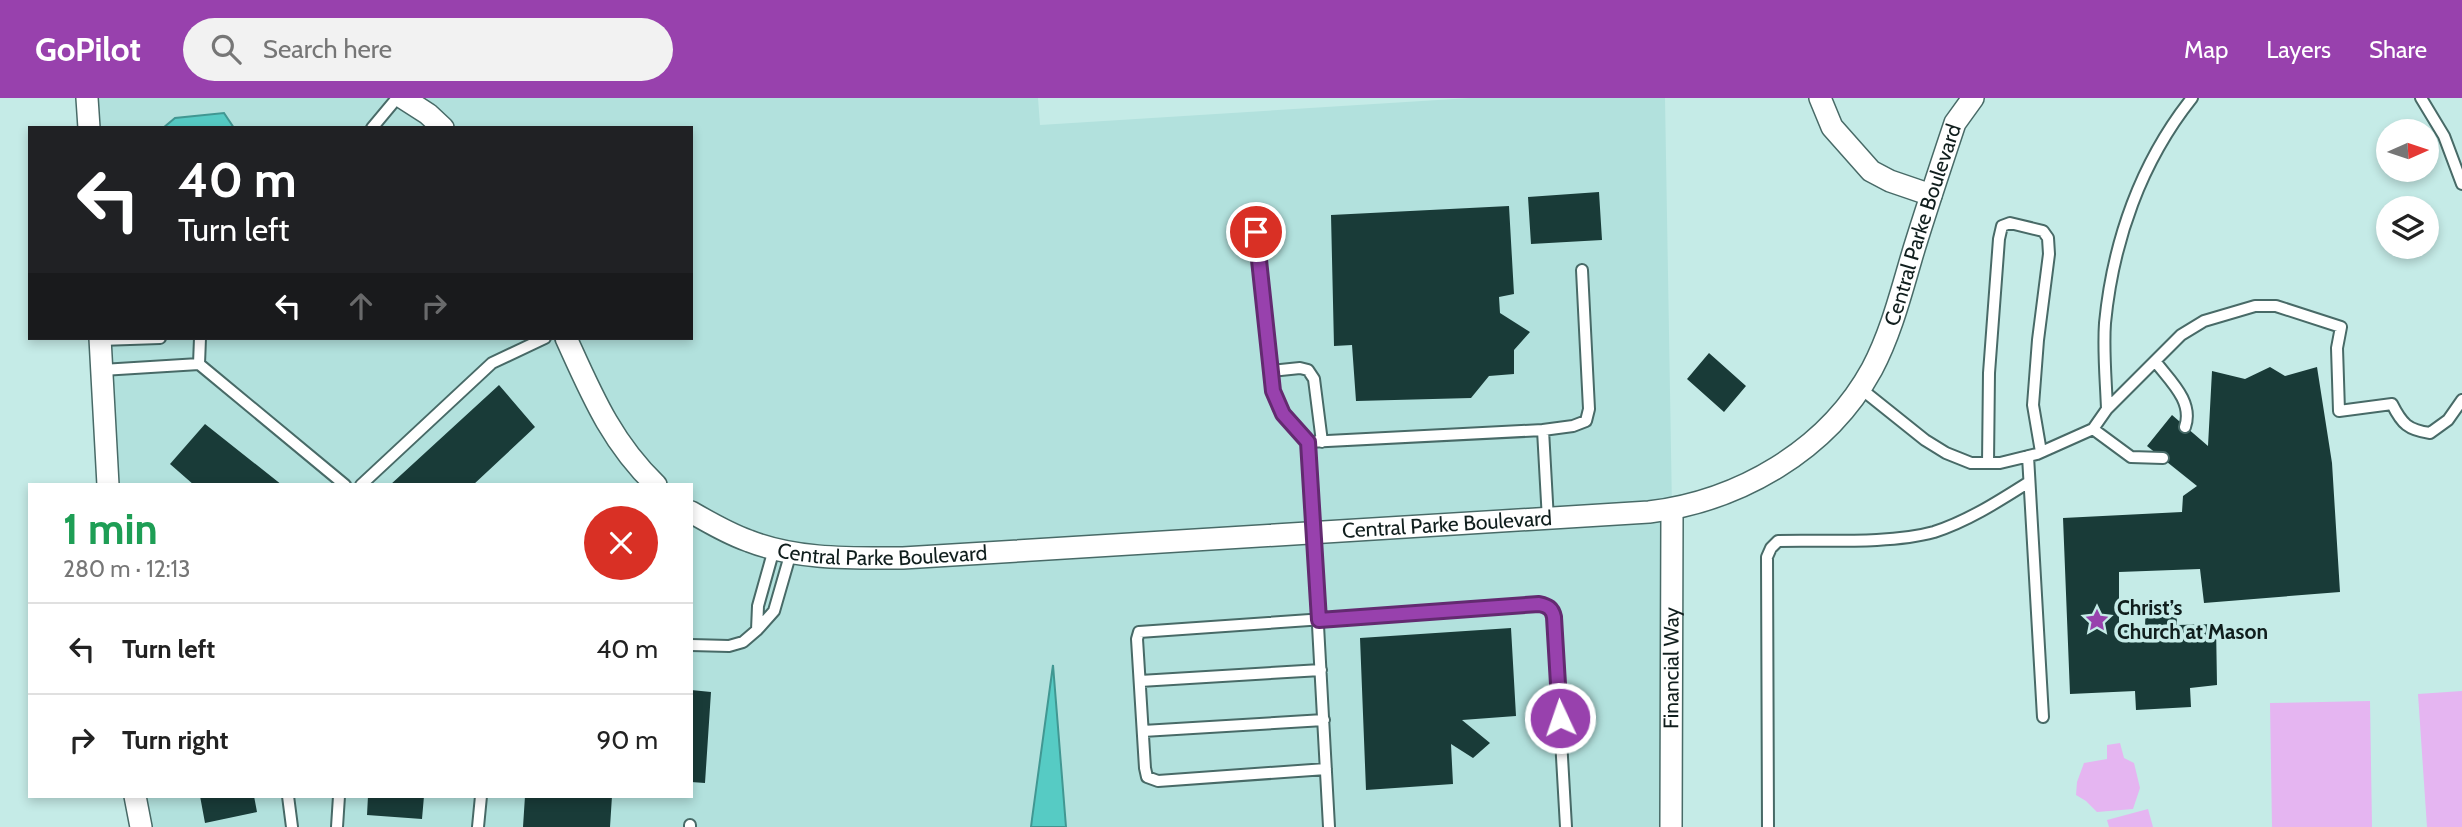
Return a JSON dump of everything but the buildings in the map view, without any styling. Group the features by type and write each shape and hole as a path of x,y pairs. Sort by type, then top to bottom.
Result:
{"street":[{"path":"87,98 89,126"},
{"path":"403,98 440,126"},
{"path":"1820,98 1832,127 1871,171 1890,181 1931,195"},
{"name":"Central Parke Boulevard","path":"693,513 725,531 782,551 838,558 903,558 1548,520 1672,510 1730,494 1761,479 1814,438 1839,416 1860,388 1890,329 1955,123 1973,98"},
{"path":"100,340 108,483"},
{"path":"567,340 598,408 617,441 654,483"},
{"name":"Financial Way","path":"1671,827 1672,510"},
{"path":"135,798 141,827"}],"lane":[{"path":"374,126 397,98"},
{"path":"2107,409 2105,325 2115,260 2136,191 2170,126 2192,98"},
{"path":"2421,98 2444,136 2462,184"},
{"path":"1988,463 1989,373 1999,239 2002,226 2010,223 2043,231 2048,238 2049,254 2038,340 2034,405 2040,452"},
{"path":"1256,232 1273,391 1283,414 1308,442 1329,827"},
{"path":"1308,442 1543,430 1573,426 1586,421 1589,410 1582,271"},
{"path":"1860,388 1925,440 1946,453 1971,463 2000,463 2040,452 2093,429 2107,409 2181,335 2204,321 2255,306 2276,306 2341,327 2337,348 2339,411 2392,404 2398,416 2411,430 2430,433 2448,420 2462,400"},
{"path":"198,363 200,340"},
{"path":"363,483 492,363 541,340"},
{"path":"2155,361 2185,400 2189,418 2185,427"},
{"path":"102,370 198,363 343,483"},
{"path":"1271,371 1300,368 1308,370 1314,379 1322,442"},
{"path":"2093,429 2131,457 2163,458"},
{"path":"1543,430 1548,520"},
{"path":"2028,456 2043,717"},
{"path":"1768,827 1767,557 1771,548 1778,541 1897,538 1933,532 1969,518 2029,482"},
{"path":"757,630 758,606 782,551"},
{"path":"693,645 729,646 743,642 757,630 774,611 782,551"},
{"path":"1326,769 1158,781 1147,777 1139,632 1539,604 1552,610 1566,827"},
{"path":"1140,681 1321,670"},
{"path":"1143,731 1324,720"},
{"path":"288,798 292,827"},
{"path":"337,827 339,798"},
{"path":"478,827 481,798"}],"shaded area":[{"path":"87,98 1038,98 1040,125 1470,98 1665,98 1672,510 1671,827 141,827 135,798 693,798 693,483 108,483 100,340 693,340 693,126 89,126"},
{"path":"2462,691 2462,827 2427,827 2418,694"},
{"path":"2370,701 2372,827 2272,827 2270,703"},
{"path":"2120,743 2124,758 2134,763 2140,788 2133,809 2097,812 2076,795 2077,782 2084,763 2107,759 2107,745"},
{"path":"2148,809 2153,827 2109,827 2107,820"}],"water":[{"path":"224,113 233,126 165,126 175,118"},
{"path":"1053,665 1066,827 1031,827 1032,819"}],"place":[{"name":"Christ’s Church at Mason","path":"2097,620"}],"route":[{"path":"1256,232 1273,391 1283,414 1308,442 1319,620 1539,604 1548,606 1554,617 1560,718"}]}
